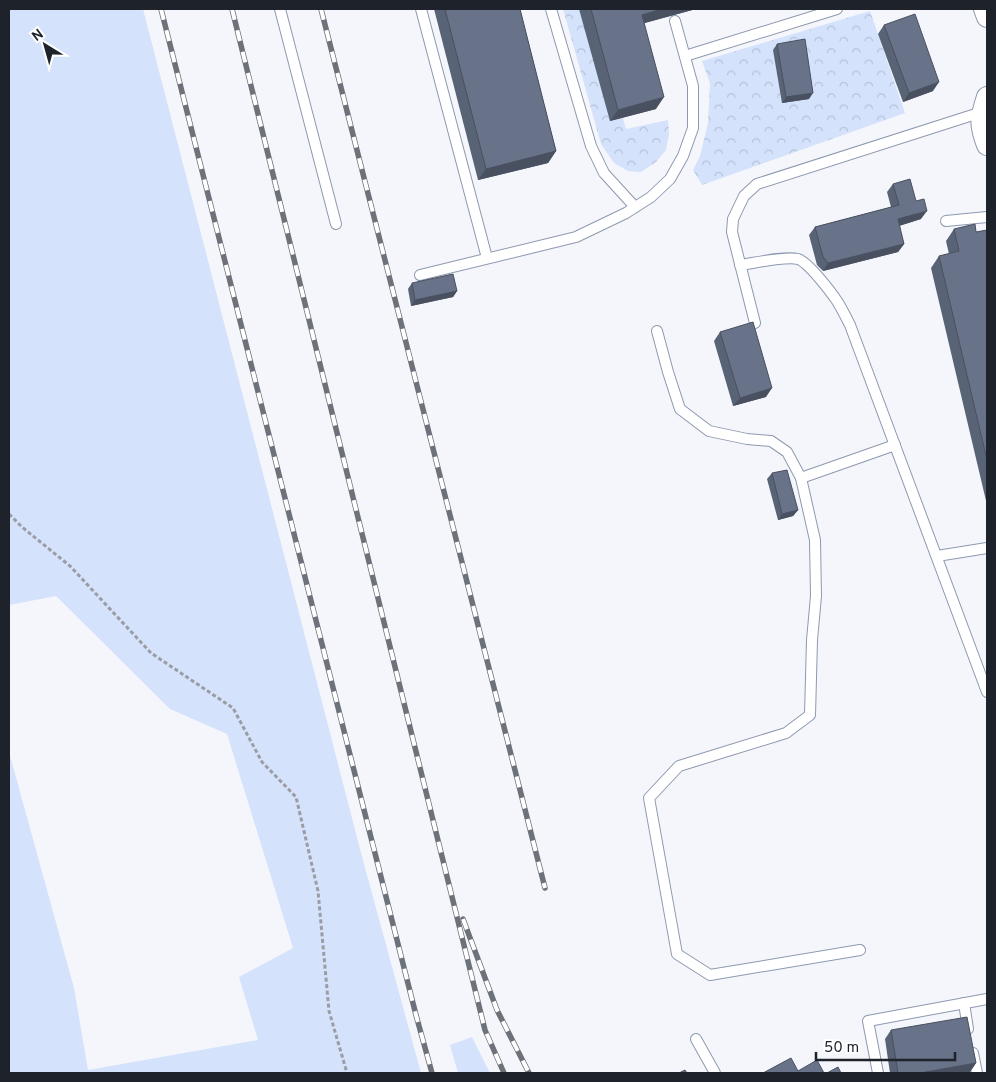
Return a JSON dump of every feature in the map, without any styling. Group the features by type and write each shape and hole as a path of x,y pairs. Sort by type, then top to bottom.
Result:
{"street":[{"path":"984,9 987,17"},
{"path":"985,104 981,127 987,145"}],"lane":[{"path":"280,9 336,224"},
{"path":"421,9 487,258"},
{"path":"551,9 591,146 604,173 635,207"},
{"path":"685,56 837,9"},
{"path":"420,275 576,237 626,213 651,197 670,179 683,156 693,128 693,86 675,21"},
{"path":"755,323 732,232 733,219 744,196 757,184 985,104"},
{"path":"946,221 987,216"},
{"path":"740,266 781,259 799,260 809,267 837,301 850,325 987,692"},
{"path":"657,331 680,409 709,431 747,439 771,441 787,452 801,478 815,540 816,596 812,640 810,714 786,734 678,766 649,798 677,954 710,974 860,950"},
{"path":"801,478 895,444"},
{"path":"936,556 987,548"},
{"path":"878,1073 868,1021 987,999"},
{"path":"964,1003 977,1073"},
{"path":"696,1040 715,1073"}],"path":[{"path":"9,514 70,566 151,653 233,708 262,762 296,798 318,891 328,1011 348,1073"}],"green space":[{"path":"9,9 143,9 361,853 421,1073 9,1073 9,752 74,988 88,1070 258,1040 239,977 293,948 227,734 170,709 56,596 9,605"},
{"path":"563,9 592,9 626,129 668,120 669,134 666,150 656,162 641,172 628,171 614,163 601,144"},
{"path":"870,11 905,113 702,185 693,170 700,156 708,123 710,83 702,61"},
{"path":"472,1037 490,1073 458,1073 450,1045"}],"building":[{"path":"445,9 520,9 556,151 486,169"},
{"path":"591,9 662,9 642,15 664,97 618,110"},
{"path":"915,14 939,82 909,93 884,25"},
{"path":"805,39 813,93 786,97 777,44"},
{"path":"910,179 916,201 924,199 927,211 898,219 904,244 828,263 823,257 815,227 899,205 893,184"},
{"path":"975,224 976,232 987,230 987,460 939,256 959,251 954,229"},
{"path":"453,274 457,291 415,300 412,283"},
{"path":"753,322 772,388 740,398 720,332"},
{"path":"787,470 798,510 782,514 772,473"},
{"path":"967,1017 976,1063 920,1073 898,1073 891,1030"},
{"path":"791,1058 798,1071 817,1060 824,1073 763,1073"},
{"path":"838,1067 841,1073 827,1073"}],"railway":[{"path":"161,9 432,1073"},
{"path":"232,9 485,1030 504,1073"},
{"path":"321,9 545,888"},
{"path":"463,919 497,1010 529,1073"}]}
